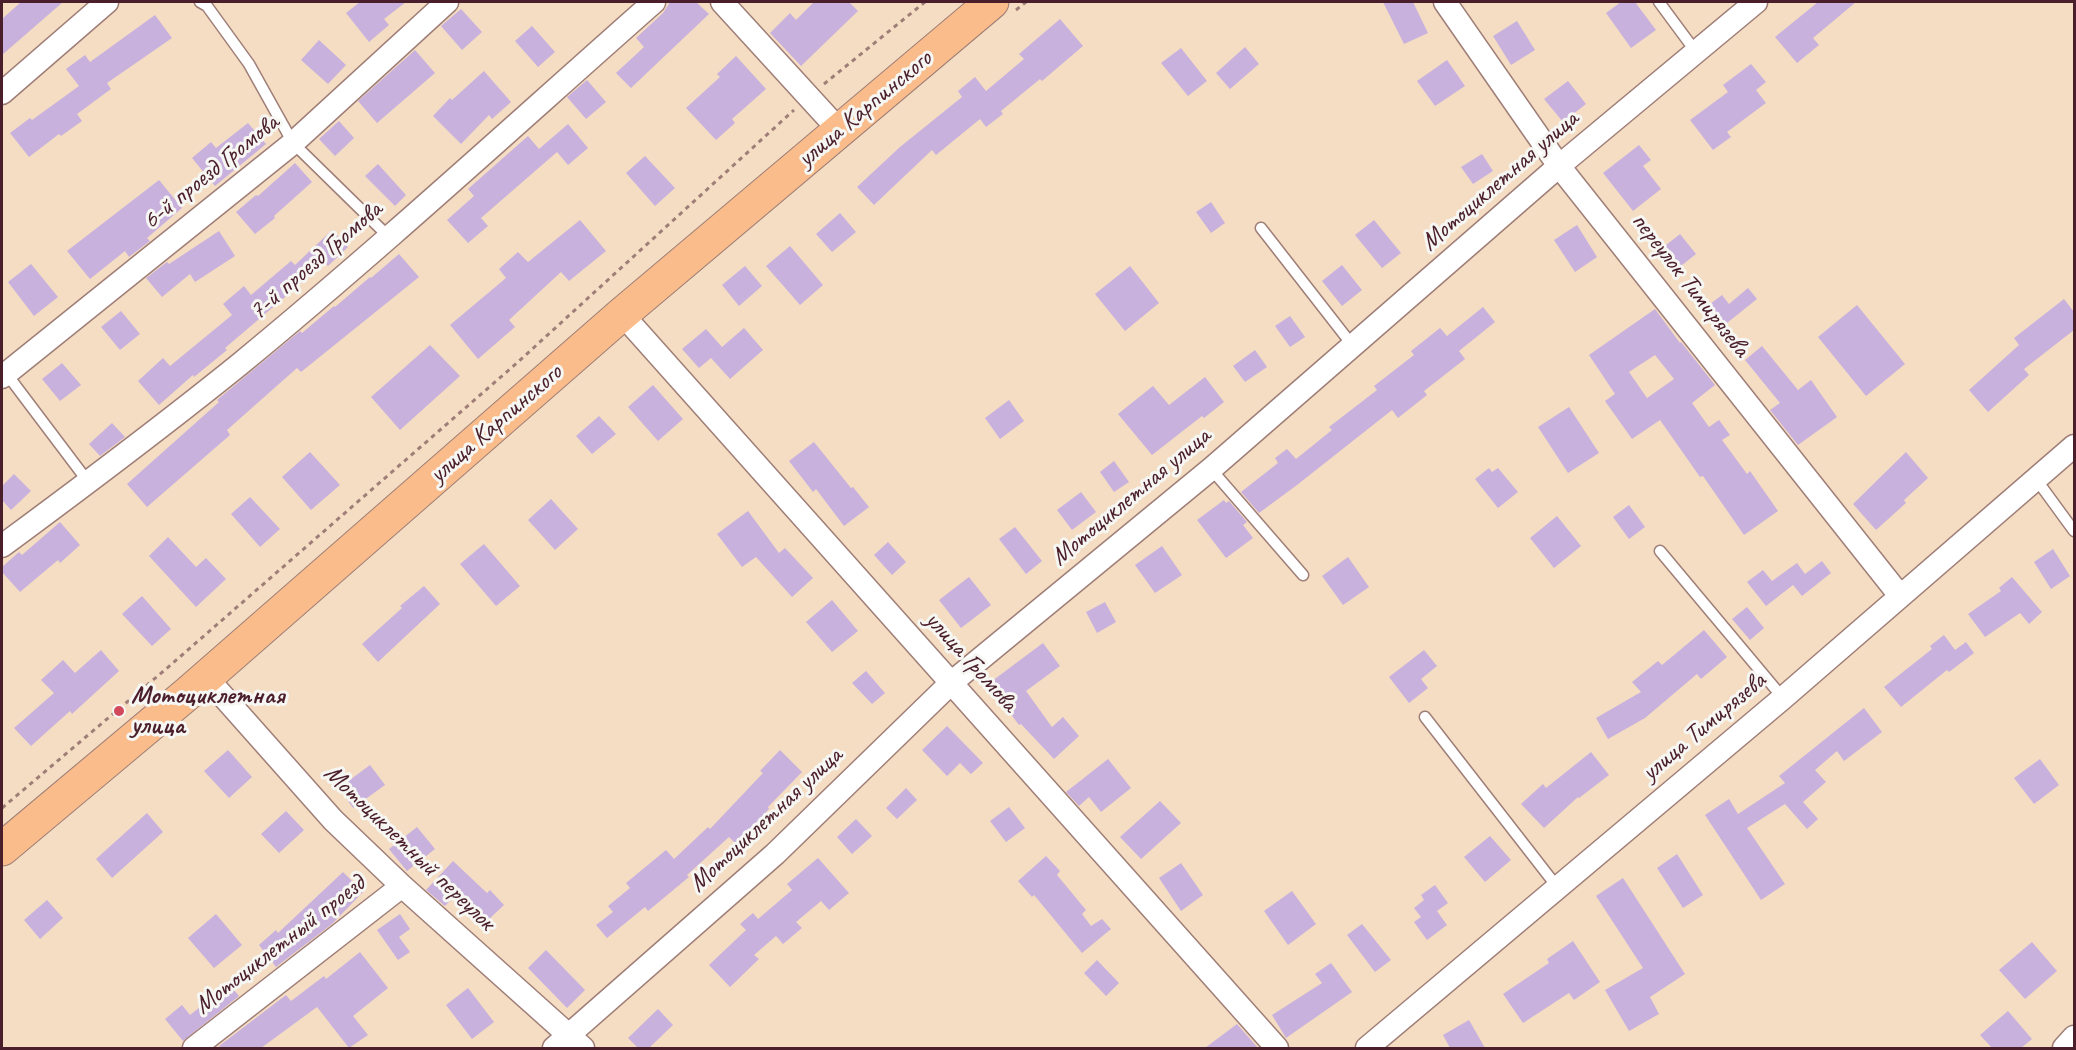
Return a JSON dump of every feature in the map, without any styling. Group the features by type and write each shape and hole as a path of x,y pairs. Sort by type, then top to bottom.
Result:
{"main road":[{"name":"улица Карпинского","path":"2,849 206,677 622,314 992,2"}],"street":[{"path":"2,93 107,2"},
{"name":"6-й проезд Громова","path":"4,375 293,143 447,2"},
{"name":"7-й проезд Громова","path":"2,546 89,483 240,363 389,237 654,2"},
{"path":"722,2 840,130"},
{"name":"переулок Тимирязева","path":"1445,2 1559,166 1901,595"},
{"name":"Мотоциклетная улица","path":"568,1044 775,854 951,683 1211,469 1559,166 1756,2"},
{"name":"улица Громова","path":"622,314 1277,1048"},
{"name":"улица Тимирязева","path":"1367,1048 1783,698 2074,446"},
{"name":"Мотоциклетный переулок","path":"206,677 333,820 568,1044"},
{"name":"Мотоциклетный проезд","path":"194,1048 402,886"},
{"path":"2064,1048 2074,1037"}],"lane":[{"path":"200,2 207,6 249,64 293,143 389,237"},
{"path":"1659,2 1696,52"},
{"path":"1261,228 1353,347"},
{"path":"4,375 89,483"},
{"path":"1211,469 1303,575"},
{"path":"2036,479 2074,531"},
{"path":"1660,551 1783,698"},
{"path":"1425,717 1558,888"}],"path":[{"path":"2,808 166,669 518,362 809,97 925,2"}],"building":[{"path":"21,2 63,2 2,55 2,19"},
{"path":"360,2 406,2 384,19 389,25 369,42 346,13"},
{"path":"670,2 696,2 709,14 631,88 616,73 644,47 636,38 663,13"},
{"path":"814,2 849,2 858,11 801,66 770,33 790,13 796,20"},
{"path":"1383,2 1413,2 1428,33 1404,44"},
{"path":"1621,2 1635,2 1656,30 1631,48 1606,13"},
{"path":"1818,2 1856,2 1813,38 1819,45 1797,63 1775,37"},
{"path":"461,9 482,32 462,50 441,26"},
{"path":"155,15 172,38 107,83 111,89 77,114 82,121 61,136 59,134 29,157 10,133 79,86 66,69 85,55 90,62"},
{"path":"1060,19 1083,46 1042,81 1040,79 1001,111 1003,114 986,127 980,119 936,155 932,150 874,205 857,187 900,147 962,97 958,91 975,77 986,91 1024,59 1019,54"},
{"path":"1517,21 1535,50 1511,65 1493,36"},
{"path":"532,26 555,52 538,67 515,41"},
{"path":"319,40 346,65 328,84 301,60"},
{"path":"1245,47 1259,64 1230,89 1216,73"},
{"path":"1181,48 1207,81 1188,96 1161,63"},
{"path":"415,50 435,73 377,123 358,101"},
{"path":"736,56 766,89 732,119 735,123 716,140 686,108 720,77 717,74"},
{"path":"1447,60 1465,86 1435,106 1417,81"},
{"path":"1751,64 1766,82 1756,90 1766,103 1727,132 1731,137 1713,150 1690,120 1728,92 1723,85"},
{"path":"484,71 511,102 492,119 489,115 461,144 433,116 450,98 452,100"},
{"path":"587,80 606,102 586,119 567,97"},
{"path":"1568,81 1586,104 1563,122 1544,99"},
{"path":"339,121 354,138 335,156 319,139"},
{"path":"248,123 266,144 215,186 192,158 211,142 216,148"},
{"path":"568,124 588,148 568,165 557,152 481,218 488,226 468,243 447,220 474,196 468,189 528,136 539,149"},
{"path":"1639,145 1651,160 1643,166 1661,189 1633,211 1603,173"},
{"path":"1482,154 1493,171 1473,184 1461,167"},
{"path":"645,156 675,188 655,206 626,173"},
{"path":"295,163 312,182 255,234 236,212"},
{"path":"378,164 406,195 395,206 365,176"},
{"path":"159,180 182,208 147,238 150,241 129,257 125,251 90,279 67,251"},
{"path":"1211,202 1225,223 1211,233 1196,212"},
{"path":"840,213 856,232 832,252 816,234"},
{"path":"580,220 606,251 569,281 561,272 509,320 515,327 478,359 450,325 506,278 499,269 518,252 528,262"},
{"path":"1374,220 1401,253 1382,268 1355,235"},
{"path":"1577,225 1597,257 1575,272 1554,240"},
{"path":"332,230 348,247 328,266 325,263 225,348 227,350 194,377 193,375 159,405 138,381 163,358 170,366 232,315 223,304 244,286 251,295 291,261 295,265"},
{"path":"219,231 235,256 195,282 190,274 162,297 146,278 167,262 169,264"},
{"path":"1680,234 1696,254 1672,273 1656,253"},
{"path":"790,246 823,285 800,305 766,266"},
{"path":"399,254 419,277 301,372 297,368 227,430 230,435 147,507 127,484 219,402 217,400 300,331 302,333"},
{"path":"31,264 58,297 34,316 8,282"},
{"path":"1342,265 1362,290 1342,306 1322,281"},
{"path":"745,266 762,286 739,306 722,285"},
{"path":"1130,266 1159,303 1125,331 1095,294"},
{"path":"1748,288 1757,299 1722,327 1706,307 1722,295 1729,304"},
{"path":"2064,299 2074,312 2074,330 2024,369 2029,375 1988,412 1969,390 2019,345 2014,338"},
{"path":"1857,305 1905,364 1866,396 1818,337"},
{"path":"1483,307 1495,322 1459,351 1465,359 1424,391 1427,395 1398,418 1392,410 1259,513 1241,492 1278,463 1275,458 1287,449 1296,459 1332,430 1329,427 1377,390 1374,386 1414,355 1411,351 1440,328 1447,336"},
{"path":"1655,309 1715,385 1692,403 1709,427 1719,420 1730,435 1722,440 1747,474 1750,471 1778,511 1744,535 1660,420 1632,439 1605,401 1615,394 1589,355","holes":["1655,355 1674,379 1647,398 1629,372"]},
{"path":"121,311 140,334 120,350 101,327"},
{"path":"1290,316 1305,337 1290,347 1275,326"},
{"path":"744,328 763,350 730,379 711,358 699,368 682,349 706,329 722,347"},
{"path":"430,345 460,376 400,430 371,397"},
{"path":"1762,346 1798,390 1811,380 1837,417 1798,445 1770,410 1780,403 1745,360"},
{"path":"1255,350 1267,367 1245,382 1233,366"},
{"path":"62,363 81,385 60,401 42,379"},
{"path":"1205,377 1224,402 1152,455 1118,414 1153,386 1169,405"},
{"path":"653,385 683,419 658,441 628,407"},
{"path":"1009,400 1024,421 1000,439 985,418"},
{"path":"1569,407 1599,453 1568,473 1538,427"},
{"path":"599,416 616,434 592,454 576,436"},
{"path":"112,423 125,437 100,456 89,444"},
{"path":"814,442 869,507 844,526 816,489 813,492 789,461"},
{"path":"310,452 340,485 311,510 282,477"},
{"path":"1906,452 1928,478 1904,500 1906,503 1876,530 1853,504"},
{"path":"1114,461 1129,482 1114,492 1100,472"},
{"path":"1489,468 1492,472 1498,468 1518,492 1498,508 1475,479"},
{"path":"14,474 31,491 11,510 2,500 2,486"},
{"path":"1081,492 1096,512 1072,530 1057,510"},
{"path":"250,497 280,529 260,547 231,514"},
{"path":"551,499 578,529 555,550 528,520"},
{"path":"1224,500 1226,503 1229,501 1247,522 1243,525 1253,538 1226,558 1197,520"},
{"path":"1629,505 1645,527 1629,539 1613,517"},
{"path":"748,511 779,553 785,548 813,578 792,597 756,557 742,567 717,534"},
{"path":"1557,516 1581,546 1554,568 1530,538"},
{"path":"60,522 80,545 60,563 58,560 20,592 2,572 2,567 19,552 22,555"},
{"path":"1015,527 1042,561 1026,574 999,539"},
{"path":"168,537 196,567 206,558 226,579 196,607 149,556"},
{"path":"888,542 906,562 892,575 874,555"},
{"path":"484,544 520,586 496,606 460,564"},
{"path":"1162,546 1182,575 1155,593 1135,565"},
{"path":"2053,549 2070,576 2051,589 2034,562"},
{"path":"1348,557 1369,587 1343,605 1322,576"},
{"path":"1822,561 1831,573 1802,596 1793,585 1766,606 1747,582 1763,570 1772,581 1797,563 1805,574"},
{"path":"969,577 991,605 961,628 939,600"},
{"path":"2012,577 2042,612 2029,624 2020,613 1985,637 1968,614 2001,591 1999,588"},
{"path":"424,586 440,604 378,662 362,644"},
{"path":"142,596 171,629 152,646 122,614"},
{"path":"832,600 858,631 832,652 806,622"},
{"path":"1105,602 1116,622 1097,633 1086,612"},
{"path":"1747,607 1764,628 1750,640 1732,619"},
{"path":"1704,630 1727,657 1701,679 1697,674 1645,718 1608,739 1596,718 1641,692 1632,682 1658,661 1662,665"},
{"path":"1944,635 1955,650 1966,642 1974,653 1949,672 1947,670 1901,707 1884,687 1932,649 1930,646"},
{"path":"1043,643 1060,666 1026,691 1052,727 1063,717 1079,736 1054,759 1021,724 1019,725 988,684"},
{"path":"101,650 119,671 72,714 70,711 31,746 14,728 54,693 41,680 63,660 75,673"},
{"path":"1424,650 1437,666 1421,679 1428,688 1409,703 1389,677"},
{"path":"866,671 885,693 872,704 852,683"},
{"path":"1864,708 1882,732 1844,761 1837,751 1815,770 1826,782 1803,802 1818,819 1807,829 1785,804 1747,828 1785,884 1761,900 1705,815 1729,799 1738,814 1785,783 1779,776"},
{"path":"947,726 983,763 971,774 960,763 947,776 922,750"},
{"path":"228,750 252,777 229,798 204,771"},
{"path":"780,750 802,772 768,807 769,809 736,844 729,837 687,875 689,877 648,911 645,907 607,938 596,925 613,912 608,906 630,888 626,883 666,850 674,859 708,827 710,829 763,773 760,771"},
{"path":"1591,752 1609,775 1578,797 1544,828 1521,804 1543,784 1546,788"},
{"path":"1108,759 1131,788 1101,812 1089,797 1079,806 1066,792"},
{"path":"2040,759 2059,785 2034,804 2014,778"},
{"path":"370,765 385,785 353,808 339,788"},
{"path":"906,788 917,800 897,819 886,808"},
{"path":"1160,801 1181,823 1141,859 1120,837"},
{"path":"1009,807 1025,828 1006,842 990,821"},
{"path":"286,811 304,830 279,853 261,834"},
{"path":"147,813 163,832 112,878 96,859"},
{"path":"856,819 872,836 852,854 837,837"},
{"path":"417,827 435,849 407,871 389,849"},
{"path":"1490,836 1511,860 1485,882 1464,857"},
{"path":"1677,854 1703,895 1683,908 1657,868"},
{"path":"1046,856 1060,871 1057,875 1086,910 1082,914 1091,926 1102,919 1111,929 1082,953 1034,895 1032,897 1018,881"},
{"path":"818,858 849,893 829,910 821,901 796,922 802,928 783,944 776,936 754,955 759,959 730,987 709,965 746,930 740,924 753,913 758,919 792,890 787,884"},
{"path":"453,861 487,893 490,890 504,905 486,922 458,892 445,906 426,890"},
{"path":"1181,863 1203,895 1181,911 1159,878"},
{"path":"343,872 363,892 332,924 276,967 259,945 276,930 278,933"},
{"path":"1623,878 1685,974 1650,997 1659,1014 1629,1031 1605,990 1643,968 1596,896"},
{"path":"1435,885 1448,903 1437,911 1447,925 1427,940 1414,922 1421,917 1414,908 1424,900 1421,895"},
{"path":"1292,891 1316,924 1288,945 1264,911"},
{"path":"47,900 63,918 40,939 24,920"},
{"path":"216,914 242,945 214,968 188,938"},
{"path":"400,914 410,929 399,937 410,952 398,960 377,930"},
{"path":"1362,924 1391,960 1375,972 1347,935"},
{"path":"1573,941 1600,982 1574,1000 1569,993 1523,1023 1503,994 1549,963 1547,959"},
{"path":"2032,942 2057,971 2025,999 1999,970"},
{"path":"546,950 585,990 567,1008 528,968"},
{"path":"360,952 388,988 353,1016 368,1035 349,1048 317,1007 261,1048 221,1048 219,1046 286,995 291,1001 324,976 326,979"},
{"path":"1097,960 1119,983 1106,996 1084,973"},
{"path":"1331,963 1352,992 1286,1038 1272,1015 1322,983 1315,974"},
{"path":"229,984 239,996 183,1041 165,1019 182,1005 190,1015"},
{"path":"468,988 494,1022 472,1039 446,1005"},
{"path":"658,1009 673,1025 649,1048 638,1048 628,1038"},
{"path":"2008,1011 2032,1039 2021,1048 1992,1048 1980,1035"},
{"path":"1469,1020 1485,1048 1450,1048 1443,1035"},
{"path":"1237,1024 1258,1048 1205,1048"}],"place":[{"name":"Мотоциклетная улица","path":"119,711"}]}
